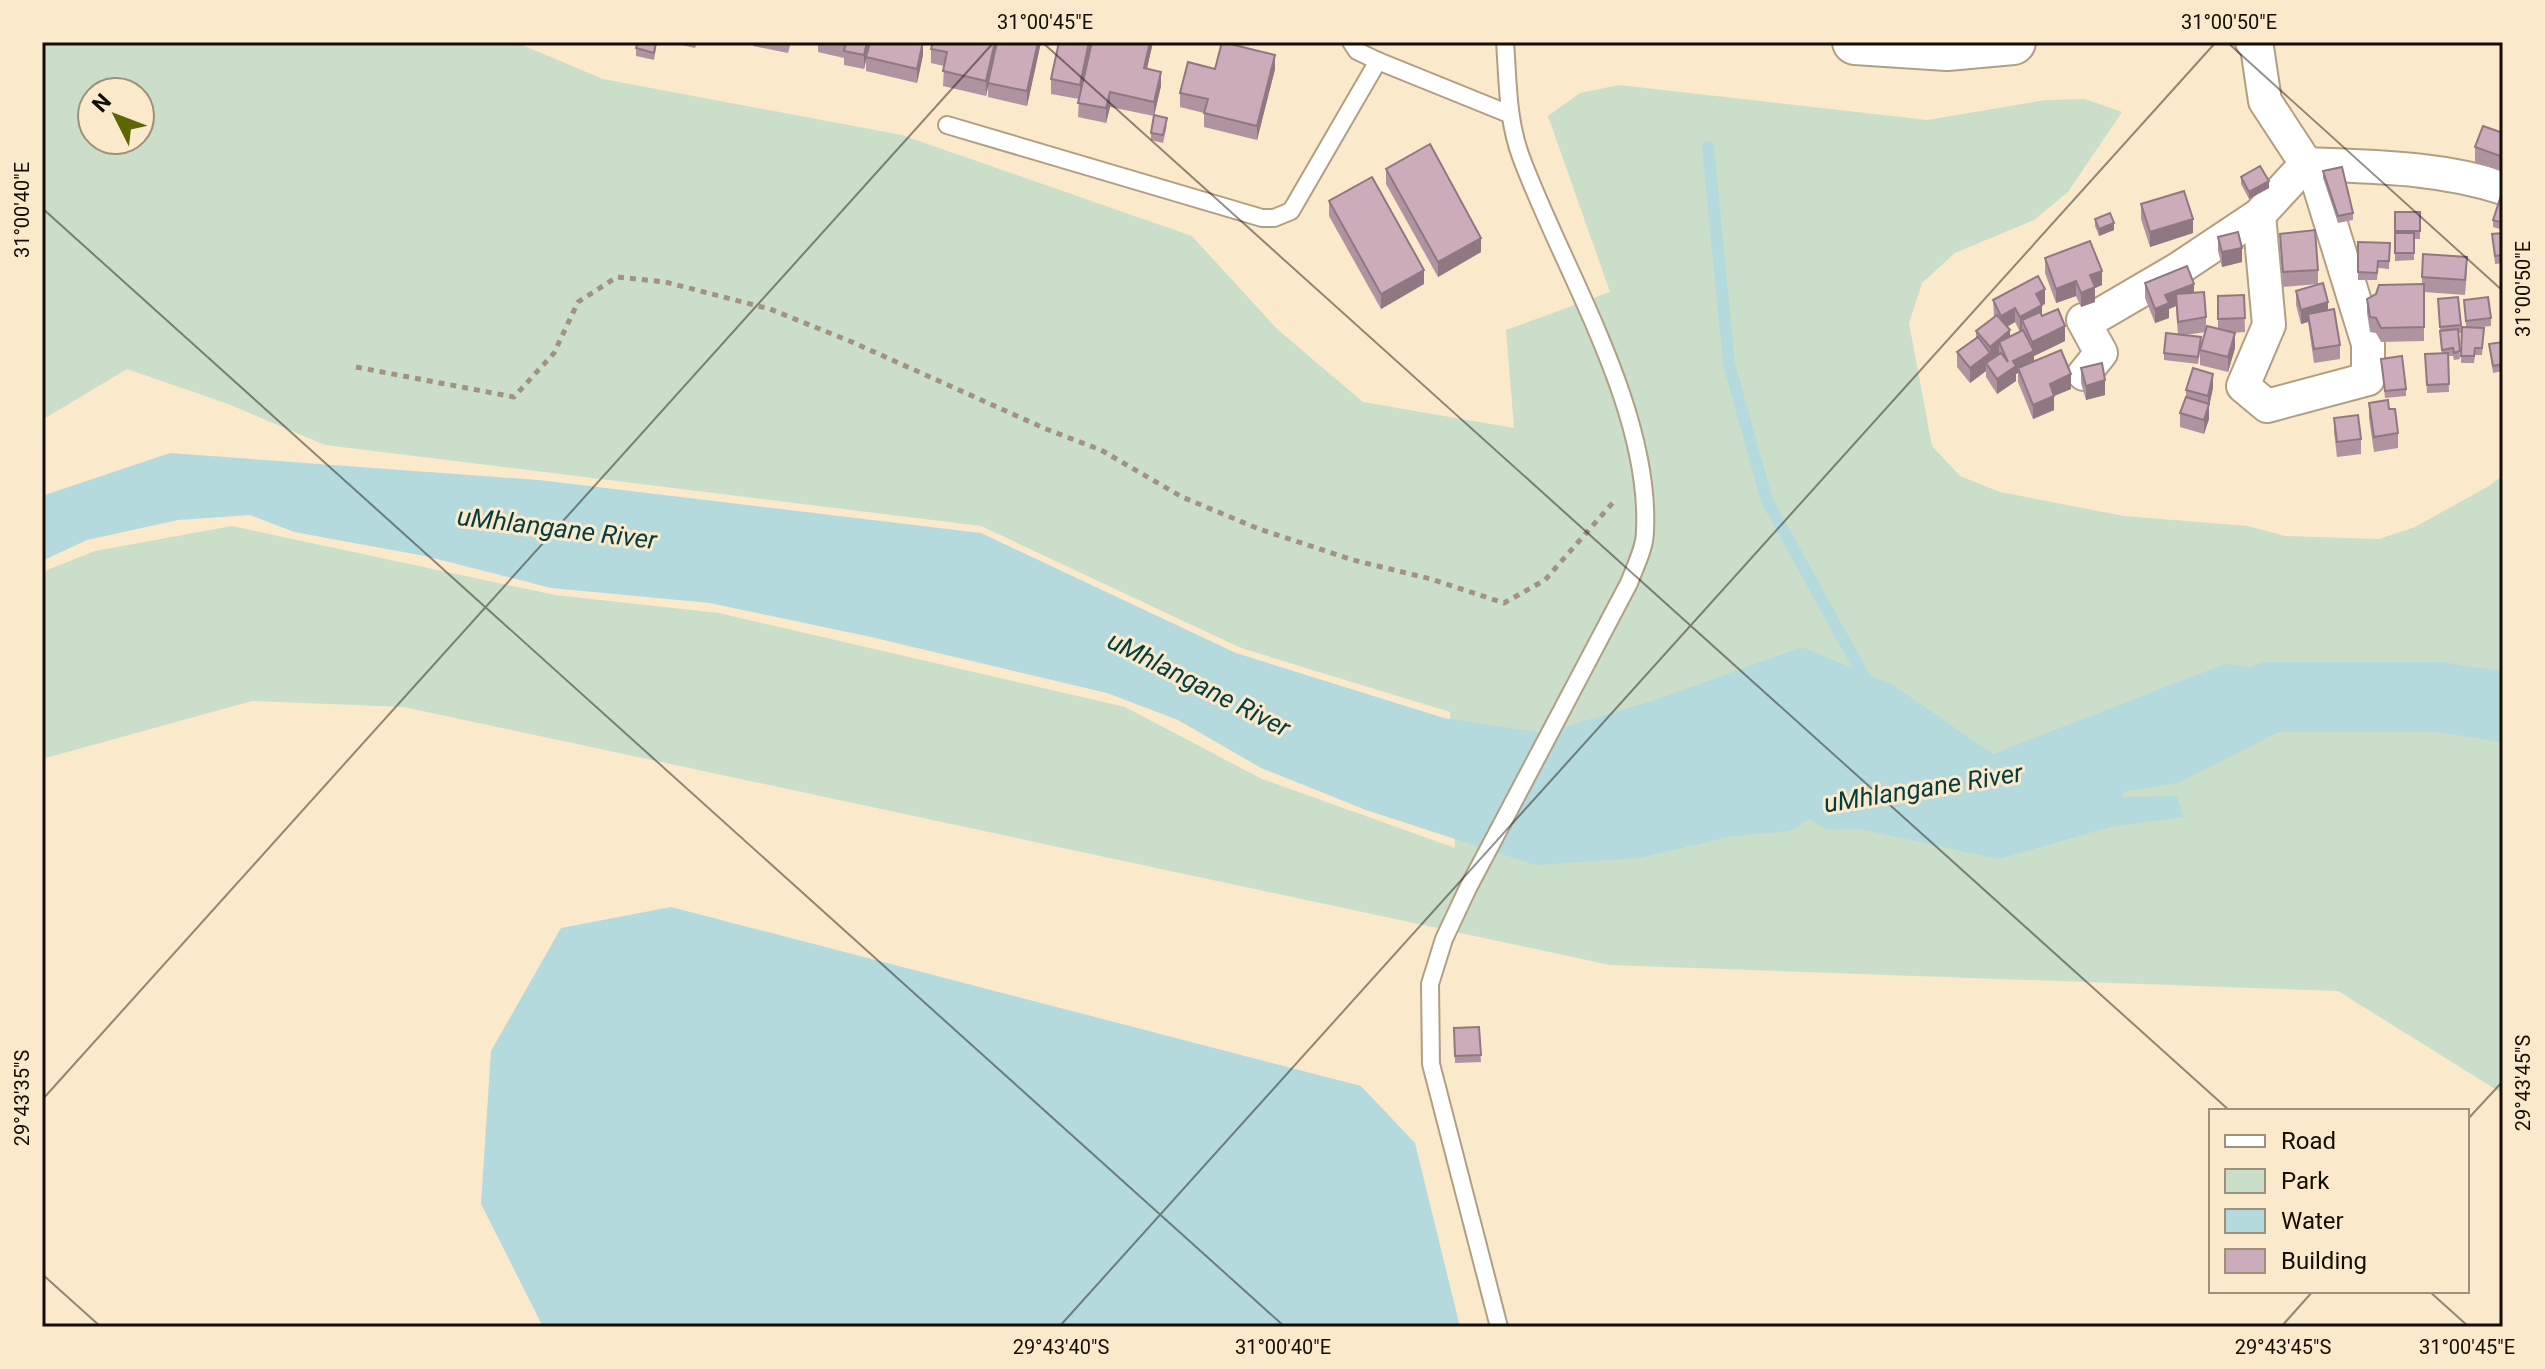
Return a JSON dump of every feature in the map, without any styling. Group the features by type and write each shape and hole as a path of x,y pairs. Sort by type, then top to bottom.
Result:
{"street":[{"path":"1855,42 1947,48 2013,42"},
{"path":"2252,42 2257,47 2265,101 2318,182 2368,344 2368,379 2267,406 2243,386 2269,325 2259,215"},
{"path":"2306,164 2418,170 2472,178 2503,188"},
{"path":"2084,374 2101,353 2083,320 2101,314 2178,269 2259,215 2306,164"}],"lane":[{"path":"1351,42 1357,51 1378,61 1509,114"},
{"path":"1499,1327 1431,1064 1430,984 1444,939 1468,888 1629,583 1646,534 1638,450 1617,383 1520,155 1509,114 1505,42"},
{"path":"947,125 1262,218 1274,218 1291,211 1378,61"}],"path":[{"path":"356,367 514,397 554,353 578,302 617,277 665,282 770,309 852,342 1046,429 1101,450 1182,497 1259,529 1353,560 1431,579 1504,603 1545,580 1641,472"}],"green space":[{"path":"42,42 515,42 603,79 902,135 1192,236 1277,329 1363,402 1514,428 1506,330 1610,292 1548,116 1580,93 1619,85 1927,120 2046,100 2085,99 2122,112 2068,192 2034,220 1955,253 1922,283 1909,323 1932,446 1960,476 2000,492 2124,516 2248,526 2285,536 2379,539 2415,527 2503,475 2503,1094 2338,991 1610,965 404,707 252,701 42,759 42,572 95,551 232,526 555,595 719,613 1125,707 1262,779 1455,848 1450,712 1241,648 981,526 325,445 228,404 127,369 42,420"}],"water":[{"path":"170,453 539,480 981,533 1236,653 1444,718 1544,733 1652,701 1802,647 1893,685 1993,754 2225,664 2350,679 2503,683 2503,726 2467,722 2357,695 2286,703 2207,722 2143,763 2121,797 2177,796 2183,817 2110,827 1999,859 1860,829 1827,830 1809,819 1790,831 1733,836 1639,858 1535,865 1366,810 1261,768 1178,720 1107,693 871,637 710,603 551,588 425,556 294,532 250,515 178,520 87,540 42,561 42,496"},
{"path":"671,907 1361,1086 1415,1143 1460,1327 543,1327 481,1204 491,1051 561,928"}],"building":[{"path":"638,42 656,42 654,53 636,48"},
{"path":"840,42 867,42 864,55 844,51 846,43"},
{"path":"870,42 923,42 917,69 866,57"},
{"path":"933,42 995,42 986,81 943,71 947,52 931,49"},
{"path":"997,42 1038,42 1027,91 988,83"},
{"path":"1059,42 1089,42 1080,85 1051,79"},
{"path":"1092,42 1150,42 1144,68 1161,72 1154,102 1110,92 1106,108 1078,103"},
{"path":"1222,42 1275,55 1257,126 1204,113 1208,99 1180,93 1188,62 1215,69"},
{"path":"1154,115 1167,118 1163,135 1151,133"},
{"path":"2483,126 2503,133 2503,157 2475,147"},
{"path":"1430,144 1481,238 1438,262 1386,169"},
{"path":"2260,166 2269,181 2249,192 2241,177"},
{"path":"2342,167 2353,213 2338,216 2323,171"},
{"path":"1372,177 1424,270 1381,294 1329,201"},
{"path":"2184,191 2193,219 2150,232 2141,204"},
{"path":"2503,197 2503,223 2493,220"},
{"path":"2395,212 2420,212 2420,231 2395,231"},
{"path":"2110,213 2114,223 2099,229 2095,219"},
{"path":"2315,230 2318,270 2283,272 2280,234"},
{"path":"2238,232 2242,248 2222,252 2218,237"},
{"path":"2395,233 2414,233 2414,253 2395,253"},
{"path":"2503,233 2503,255 2495,256 2492,234"},
{"path":"2090,241 2102,271 2090,275 2095,287 2081,293 2076,281 2056,289 2045,258"},
{"path":"2358,242 2390,243 2389,261 2378,261 2377,273 2358,272"},
{"path":"2423,254 2467,257 2465,280 2422,277"},
{"path":"2187,266 2194,284 2165,295 2169,303 2155,309 2145,283"},
{"path":"2038,276 2045,289 2036,294 2042,305 2020,317 2015,308 2001,316 1993,300"},
{"path":"2323,283 2328,302 2301,310 2296,291"},
{"path":"2424,284 2424,327 2381,328 2376,318 2370,317 2367,299 2376,294 2379,285"},
{"path":"2204,292 2206,317 2178,322 2176,294"},
{"path":"2244,295 2245,318 2218,319 2218,296"},
{"path":"2458,297 2461,325 2440,327 2438,299"},
{"path":"2488,297 2491,318 2466,321 2464,300"},
{"path":"2058,309 2065,326 2032,342 2022,320"},
{"path":"2334,309 2340,345 2314,349 2308,314"},
{"path":"1997,315 2010,330 1990,347 1976,331"},
{"path":"2207,326 2235,333 2228,357 2200,350"},
{"path":"2462,327 2484,328 2482,348 2475,348 2474,356 2461,356"},
{"path":"2458,329 2460,351 2454,353 2453,348 2442,350 2440,331"},
{"path":"2023,330 2034,351 2013,361 2016,366 1997,379 1986,363 2001,353 2008,362 1999,342"},
{"path":"2166,333 2201,337 2198,357 2164,353"},
{"path":"1978,337 1990,353 1970,368 1957,352"},
{"path":"2503,342 2503,364 2493,366 2489,344"},
{"path":"2061,350 2071,374 2050,384 2054,396 2033,405 2018,368"},
{"path":"2448,353 2449,384 2427,385 2425,354"},
{"path":"2402,356 2406,389 2385,391 2381,359"},
{"path":"2102,363 2105,380 2086,386 2081,368"},
{"path":"2193,368 2213,374 2208,396 2186,390"},
{"path":"2186,397 2209,404 2204,420 2180,413"},
{"path":"2388,400 2389,409 2395,409 2398,433 2374,437 2369,403"},
{"path":"2358,415 2361,439 2337,442 2334,418"},
{"path":"1479,1027 1481,1055 1455,1056 1454,1028"}],"waterway":[{"path":"1708,147 1729,364 1767,501 1868,684"},
{"name":"uMhlangane River","path":"2070,765 2168,749 2270,697 2440,697 2503,707"}]}
